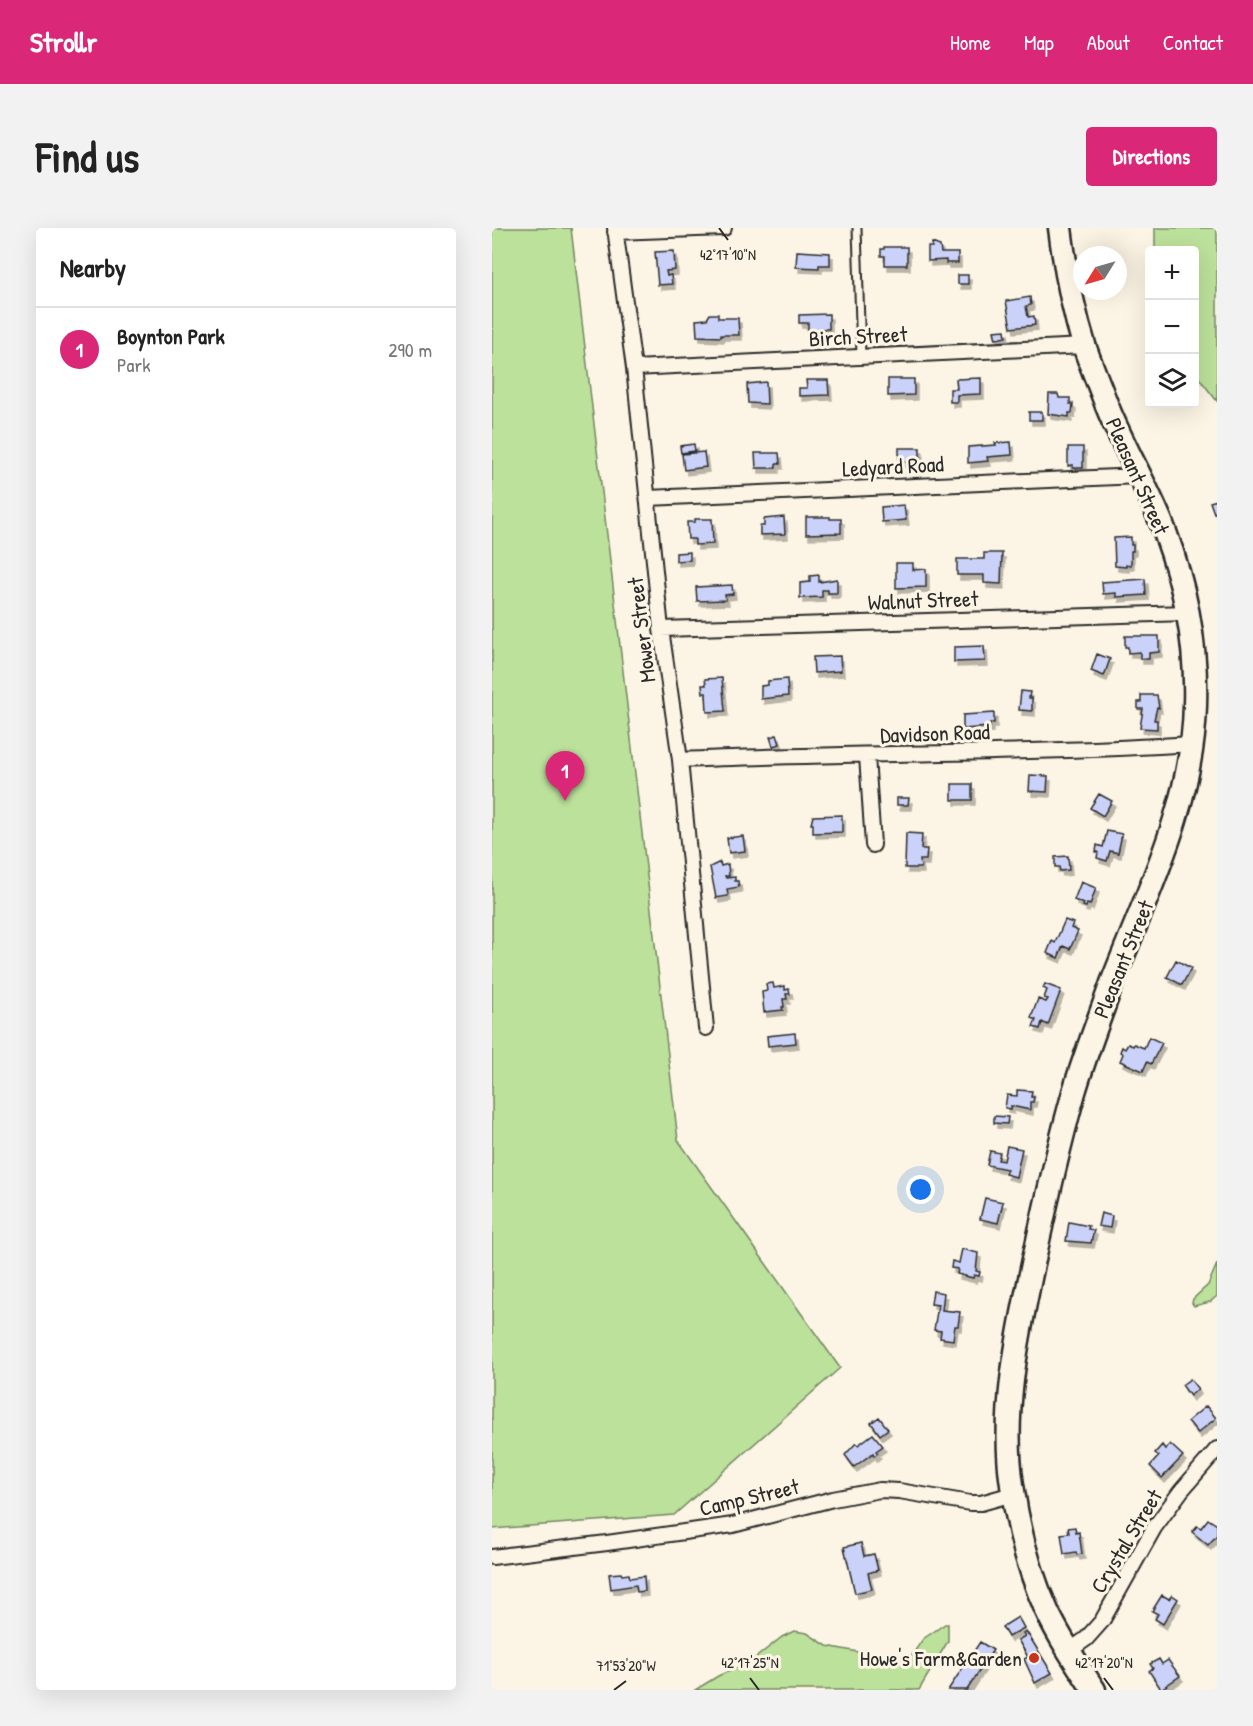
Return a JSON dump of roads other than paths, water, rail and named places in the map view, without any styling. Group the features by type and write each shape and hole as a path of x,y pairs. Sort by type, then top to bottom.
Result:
{"main road":[{"name":"Pleasant Street","path":"1060,228 1084,346 1118,433 1164,530 1187,613 1195,665 1195,707 1187,779 1162,859 1113,980 1075,1090 1043,1219 1010,1393 1009,1454 1013,1494 1038,1590 1047,1612 1094,1690"}],"street":[{"path":"615,230 724,228"},
{"name":"Mower Street","path":"615,230 634,369 661,629 680,760 706,1028"},
{"name":"Birch Street","path":"634,369 1084,346"},
{"name":"Ledyard Road","path":"648,498 1139,476"},
{"name":"Walnut Street","path":"661,629 1187,613"},
{"name":"Davidson Road","path":"680,760 774,756 867,756 1192,744"},
{"path":"867,756 873,845"},
{"name":"Crystal Street","path":"1069,1651 1086,1639 1102,1621 1154,1528 1181,1491 1217,1449"},
{"name":"Camp Street","path":"492,1557 733,1526 833,1499 880,1490 970,1503 981,1503 1013,1494"}],"lane":[{"path":"857,228 861,356"}],"place":[{"name":"Boynton Park","path":"565,801"},
{"name":"Howe's Farm&Garden","path":"1034,1658"}]}
